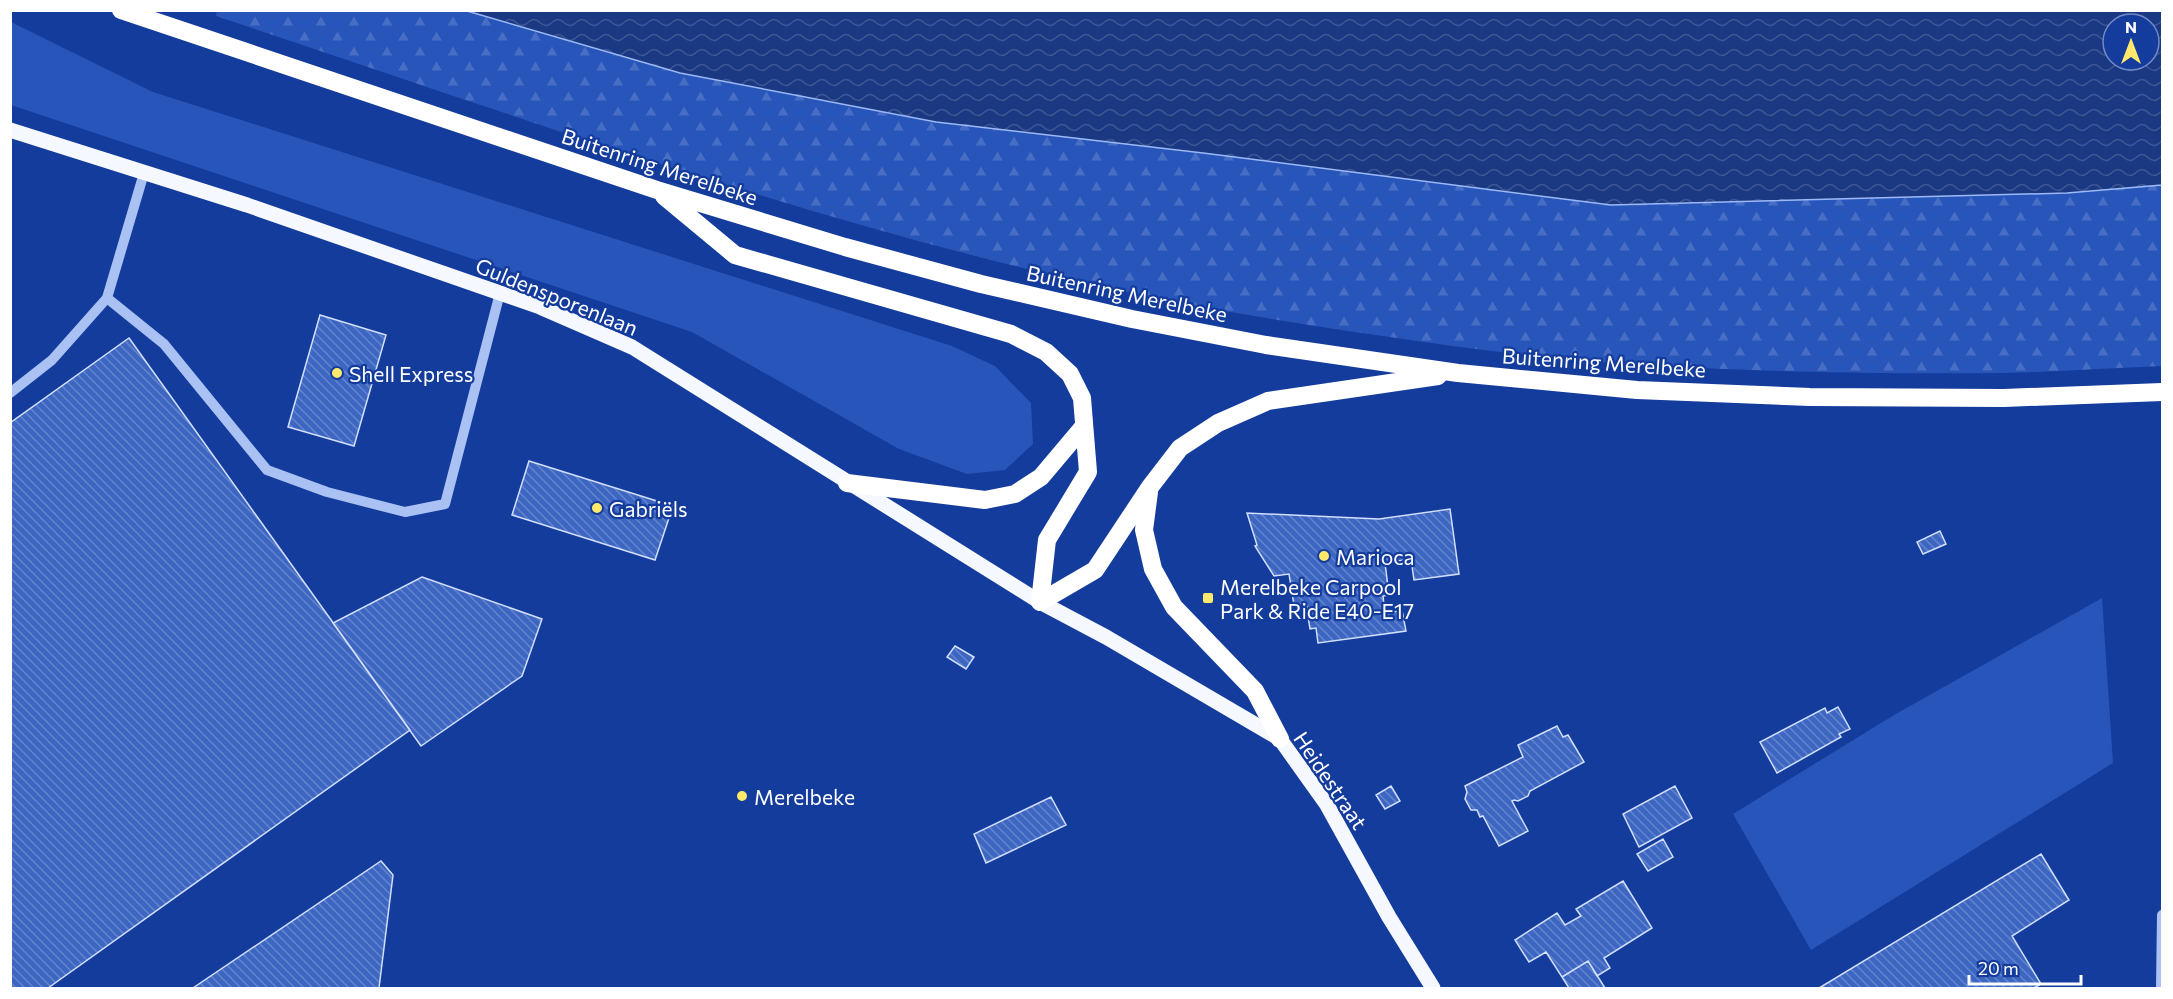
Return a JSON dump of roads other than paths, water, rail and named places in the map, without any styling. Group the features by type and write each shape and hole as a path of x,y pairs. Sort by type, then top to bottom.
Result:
{"highway":[{"name":"Buitenring Merelbeke","path":"121,10 657,190 845,248 981,284 1132,319 1266,345 1458,373 1636,390 1810,397 2004,398 2163,392"},
{"path":"657,190 735,255 1011,334 1046,352 1070,374 1082,398 1088,472 1047,540 1040,602"},
{"path":"1040,602 1095,570 1150,487 1180,448 1218,423 1268,401 1458,373"},
{"path":"848,483 985,500 1015,494 1041,477 1084,426"},
{"path":"1150,487 1144,530 1153,569 1174,607 1254,691 1280,739"}],"main road":[{"name":"Guldensporenlaan","path":"10,130 247,205 500,293 540,307 632,347 1040,602"},
{"name":"Heidestraat","path":"1040,602 1106,637 1280,739 1327,805 1389,916 1433,988"}],"lane":[{"path":"10,393 52,360 107,298 144,173"},
{"path":"107,298 164,344 267,470 327,492 405,512 445,504 500,293"},
{"path":"2161,988 2163,915"}],"water":[{"path":"467,11 2162,11 2162,185 2067,193 1611,205 1203,153 936,122 680,73"}],"place":[{"name":"Shell Express","path":"337,373"},
{"name":"Gabriëls","path":"597,508"},
{"name":"Marioca","path":"1324,556"},
{"name":"Merelbeke Carpool Park & Ride E40-E17","path":"1208,598"},
{"name":"Merelbeke","path":"742,796"}]}
